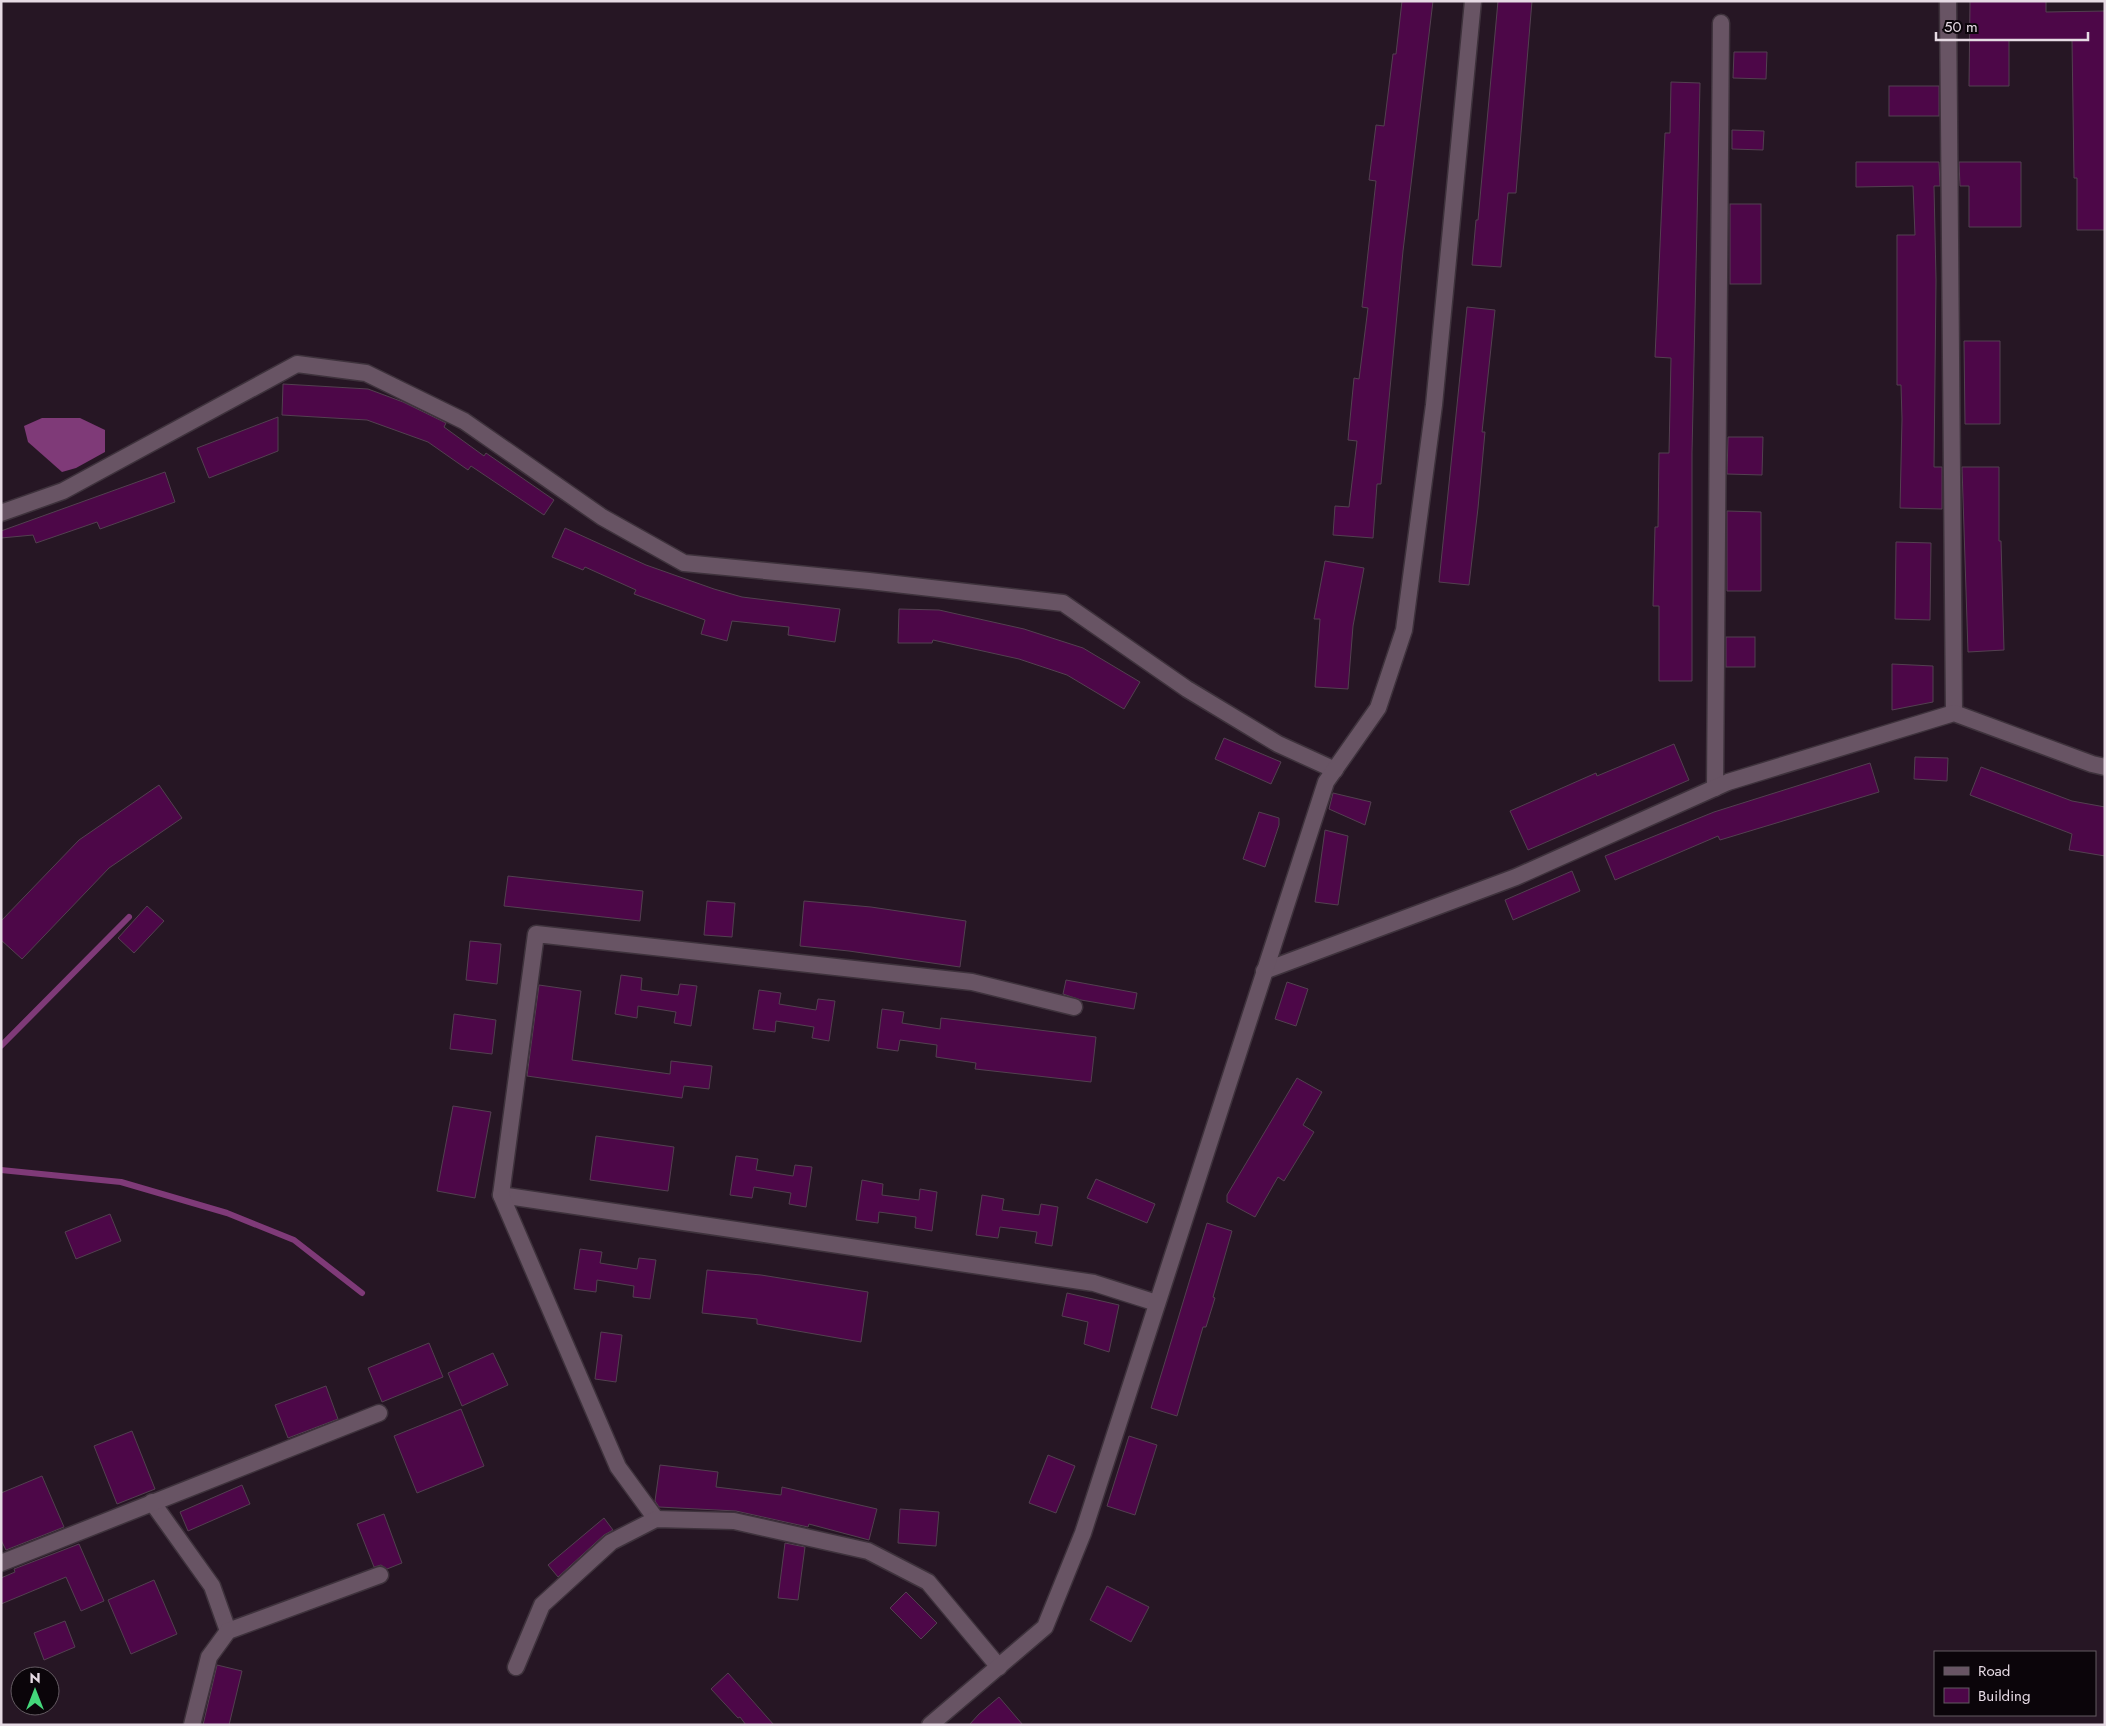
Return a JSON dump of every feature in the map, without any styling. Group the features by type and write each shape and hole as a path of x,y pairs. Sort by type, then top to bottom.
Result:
{"street":[{"path":"930,1725 1045,1627 1083,1533 1326,782 1378,708 1404,630 1434,405 1473,1"},
{"path":"1948,1 1954,713"},
{"path":"1715,788 1721,23"},
{"path":"1,513 63,491 297,364 366,373 464,421 602,517 684,564 879,582 1063,603 1187,689 1278,744 1335,770"},
{"path":"1264,971 1516,877 1728,782 1954,713 2092,764 2105,767"},
{"path":"656,1519 618,1468 501,1195 536,934 972,982 1074,1007"},
{"path":"501,1195 1094,1284 1157,1303"},
{"path":"1,1563 379,1413"},
{"path":"152,1502 212,1586 228,1631"},
{"path":"516,1667 542,1604 611,1542 656,1519 734,1521 868,1551 928,1582 998,1667"},
{"path":"192,1725 209,1657 228,1631 380,1575"}],"shaded area":[{"path":"42,418 80,418 105,430 105,452 76,468 62,472 28,442 24,426"}],"building":[{"path":"1402,1 1433,1 1403,251 1381,484 1377,484 1373,538 1333,535 1335,506 1349,507 1357,441 1348,440 1354,378 1359,379 1368,308 1362,307 1376,181 1369,180 1376,125 1384,126 1393,54 1396,54"},
{"path":"1498,1 1532,1 1516,193 1508,193 1501,267 1472,265 1476,220 1478,220"},
{"path":"1970,1 2046,1 2046,12 2105,11 2105,230 2077,230 2077,178 2074,178 2072,40 2009,40 2009,86 1969,86"},
{"path":"1734,52 1767,52 1766,79 1733,78"},
{"path":"1671,82 1700,83 1692,453 1692,681 1659,681 1659,606 1653,606 1655,527 1658,527 1659,453 1669,453 1671,358 1655,357 1665,133 1670,133"},
{"path":"1889,86 1939,86 1939,116 1889,116"},
{"path":"1732,130 1764,131 1763,150 1732,149"},
{"path":"1856,162 1939,162 1940,186 1934,186 1936,280 1934,467 1942,467 1942,509 1900,508 1902,419 1901,385 1897,385 1897,235 1915,235 1913,186 1856,187"},
{"path":"1959,162 2021,162 2021,227 1969,227 1969,186 1960,186"},
{"path":"1730,204 1761,204 1761,284 1730,284"},
{"path":"1467,307 1495,310 1482,432 1485,432 1478,508 1469,585 1439,582"},
{"path":"1964,341 2000,341 2000,424 1965,424"},
{"path":"283,384 368,389 403,402 446,423 444,427 484,456 486,453 554,500 544,515 471,466 468,470 428,442 367,420 282,415"},
{"path":"278,417 278,451 209,478 197,448"},
{"path":"1728,437 1763,437 1762,475 1727,474"},
{"path":"1962,467 1999,467 1999,541 2001,541 2004,650 1968,652"},
{"path":"165,472 175,502 100,529 97,522 36,543 33,535 1,538 1,531"},
{"path":"1727,511 1761,512 1761,591 1727,591"},
{"path":"565,528 646,565 714,589 742,597 840,609 835,642 788,635 789,627 732,621 727,641 701,634 705,620 634,594 636,590 585,567 583,570 552,557"},
{"path":"1896,542 1931,543 1930,620 1895,619"},
{"path":"1325,561 1364,568 1353,626 1348,689 1315,687 1320,619 1314,619"},
{"path":"899,609 939,610 1024,629 1083,648 1140,682 1124,709 1067,675 1019,659 933,640 932,643 898,643"},
{"path":"1726,637 1755,637 1755,667 1726,667"},
{"path":"1892,664 1933,666 1933,702 1892,710"},
{"path":"1224,738 1281,762 1271,784 1215,759"},
{"path":"1674,744 1689,780 1528,850 1510,811 1596,773 1597,776"},
{"path":"1915,757 1948,758 1947,781 1914,779"},
{"path":"1870,763 1879,792 1720,840 1718,836 1615,880 1605,856 1714,812"},
{"path":"1981,767 2072,801 2105,807 2105,856 2069,850 2072,834 1970,795"},
{"path":"159,785 182,818 109,868 22,959 1,940 1,921 79,840"},
{"path":"1333,793 1371,802 1365,825 1329,809"},
{"path":"1259,812 1279,818 1279,825 1265,867 1243,859"},
{"path":"1325,830 1348,836 1338,905 1315,902"},
{"path":"1572,871 1580,891 1513,920 1505,900"},
{"path":"508,876 643,891 640,921 504,906"},
{"path":"707,901 735,903 732,937 704,935"},
{"path":"804,901 871,907 966,921 960,967 800,946"},
{"path":"147,906 164,921 134,953 118,938"},
{"path":"470,941 501,944 497,984 466,980"},
{"path":"621,975 642,978 641,990 678,995 680,984 697,986 691,1026 674,1023 676,1012 638,1006 637,1018 615,1014"},
{"path":"1066,980 1137,993 1134,1009 1081,1000 1063,994"},
{"path":"1287,982 1308,989 1296,1026 1275,1019"},
{"path":"539,985 581,991 572,1060 670,1074 671,1061 712,1066 709,1089 684,1086 682,1098 527,1076"},
{"path":"759,990 781,993 779,1004 816,1010 818,999 835,1001 829,1041 812,1038 814,1027 776,1021 775,1032 753,1029"},
{"path":"882,1009 904,1012 902,1023 940,1029 941,1018 1096,1037 1091,1082 975,1069 976,1063 936,1057 937,1045 900,1040 898,1051 877,1048"},
{"path":"454,1014 496,1020 492,1054 450,1049"},
{"path":"1297,1078 1322,1092 1303,1125 1314,1132 1284,1181 1278,1177 1255,1217 1227,1202 1227,1195"},
{"path":"453,1106 491,1112 475,1198 437,1191"},
{"path":"596,1136 674,1147 668,1191 590,1180"},
{"path":"736,1156 758,1159 756,1170 793,1176 795,1165 812,1167 806,1207 789,1204 791,1193 754,1187 752,1198 730,1195"},
{"path":"1096,1179 1155,1204 1147,1223 1087,1198"},
{"path":"862,1180 883,1184 882,1195 919,1200 920,1189 937,1192 932,1231 915,1228 916,1217 879,1212 878,1223 856,1220"},
{"path":"982,1195 1004,1199 1002,1210 1039,1215 1041,1204 1058,1207 1052,1246 1035,1243 1037,1232 1000,1227 998,1238 976,1235"},
{"path":"110,1214 121,1241 76,1259 65,1232"},
{"path":"1207,1223 1232,1231 1213,1297 1215,1298 1206,1327 1203,1327 1177,1416 1151,1408"},
{"path":"580,1249 602,1252 600,1263 637,1269 639,1258 656,1260 650,1299 633,1297 634,1286 597,1280 596,1292 574,1289"},
{"path":"707,1270 761,1275 868,1292 861,1342 757,1324 757,1319 702,1313"},
{"path":"1067,1293 1119,1305 1109,1352 1084,1344 1088,1322 1062,1316"},
{"path":"601,1332 622,1335 616,1382 595,1379"},
{"path":"429,1343 443,1377 382,1402 368,1368"},
{"path":"493,1353 508,1385 462,1406 448,1373"},
{"path":"326,1386 338,1419 288,1438 275,1405"},
{"path":"461,1409 484,1466 417,1493 394,1436"},
{"path":"132,1431 155,1489 117,1504 94,1446"},
{"path":"1129,1436 1157,1445 1135,1515 1107,1506"},
{"path":"1048,1455 1075,1466 1056,1513 1029,1503"},
{"path":"660,1465 718,1472 716,1487 781,1495 782,1487 877,1509 869,1540 809,1524 808,1527 736,1511 659,1507 655,1501"},
{"path":"42,1476 64,1527 6,1550 1,1540 1,1493"},
{"path":"242,1485 250,1504 188,1531 180,1512"},
{"path":"900,1509 939,1512 936,1546 898,1543"},
{"path":"384,1514 402,1563 387,1569 381,1565 374,1567 357,1524"},
{"path":"604,1518 613,1530 604,1535 558,1577 548,1565"},
{"path":"785,1543 805,1547 798,1600 778,1598"},
{"path":"79,1544 104,1601 81,1611 66,1577 1,1604 1,1578 15,1572 14,1569"},
{"path":"154,1580 177,1634 131,1654 108,1600"},
{"path":"1107,1586 1149,1607 1131,1642 1090,1620"},
{"path":"906,1592 937,1623 921,1639 890,1608"},
{"path":"65,1621 75,1647 44,1660 34,1633"},
{"path":"217,1665 242,1671 229,1725 203,1725"},
{"path":"728,1673 774,1725 746,1725 711,1689"},
{"path":"999,1697 1023,1725 969,1725 979,1714"}],"waterway":[{"path":"1,1046 129,917"},
{"path":"1,1170 121,1182 227,1213 294,1240 362,1293"}]}
